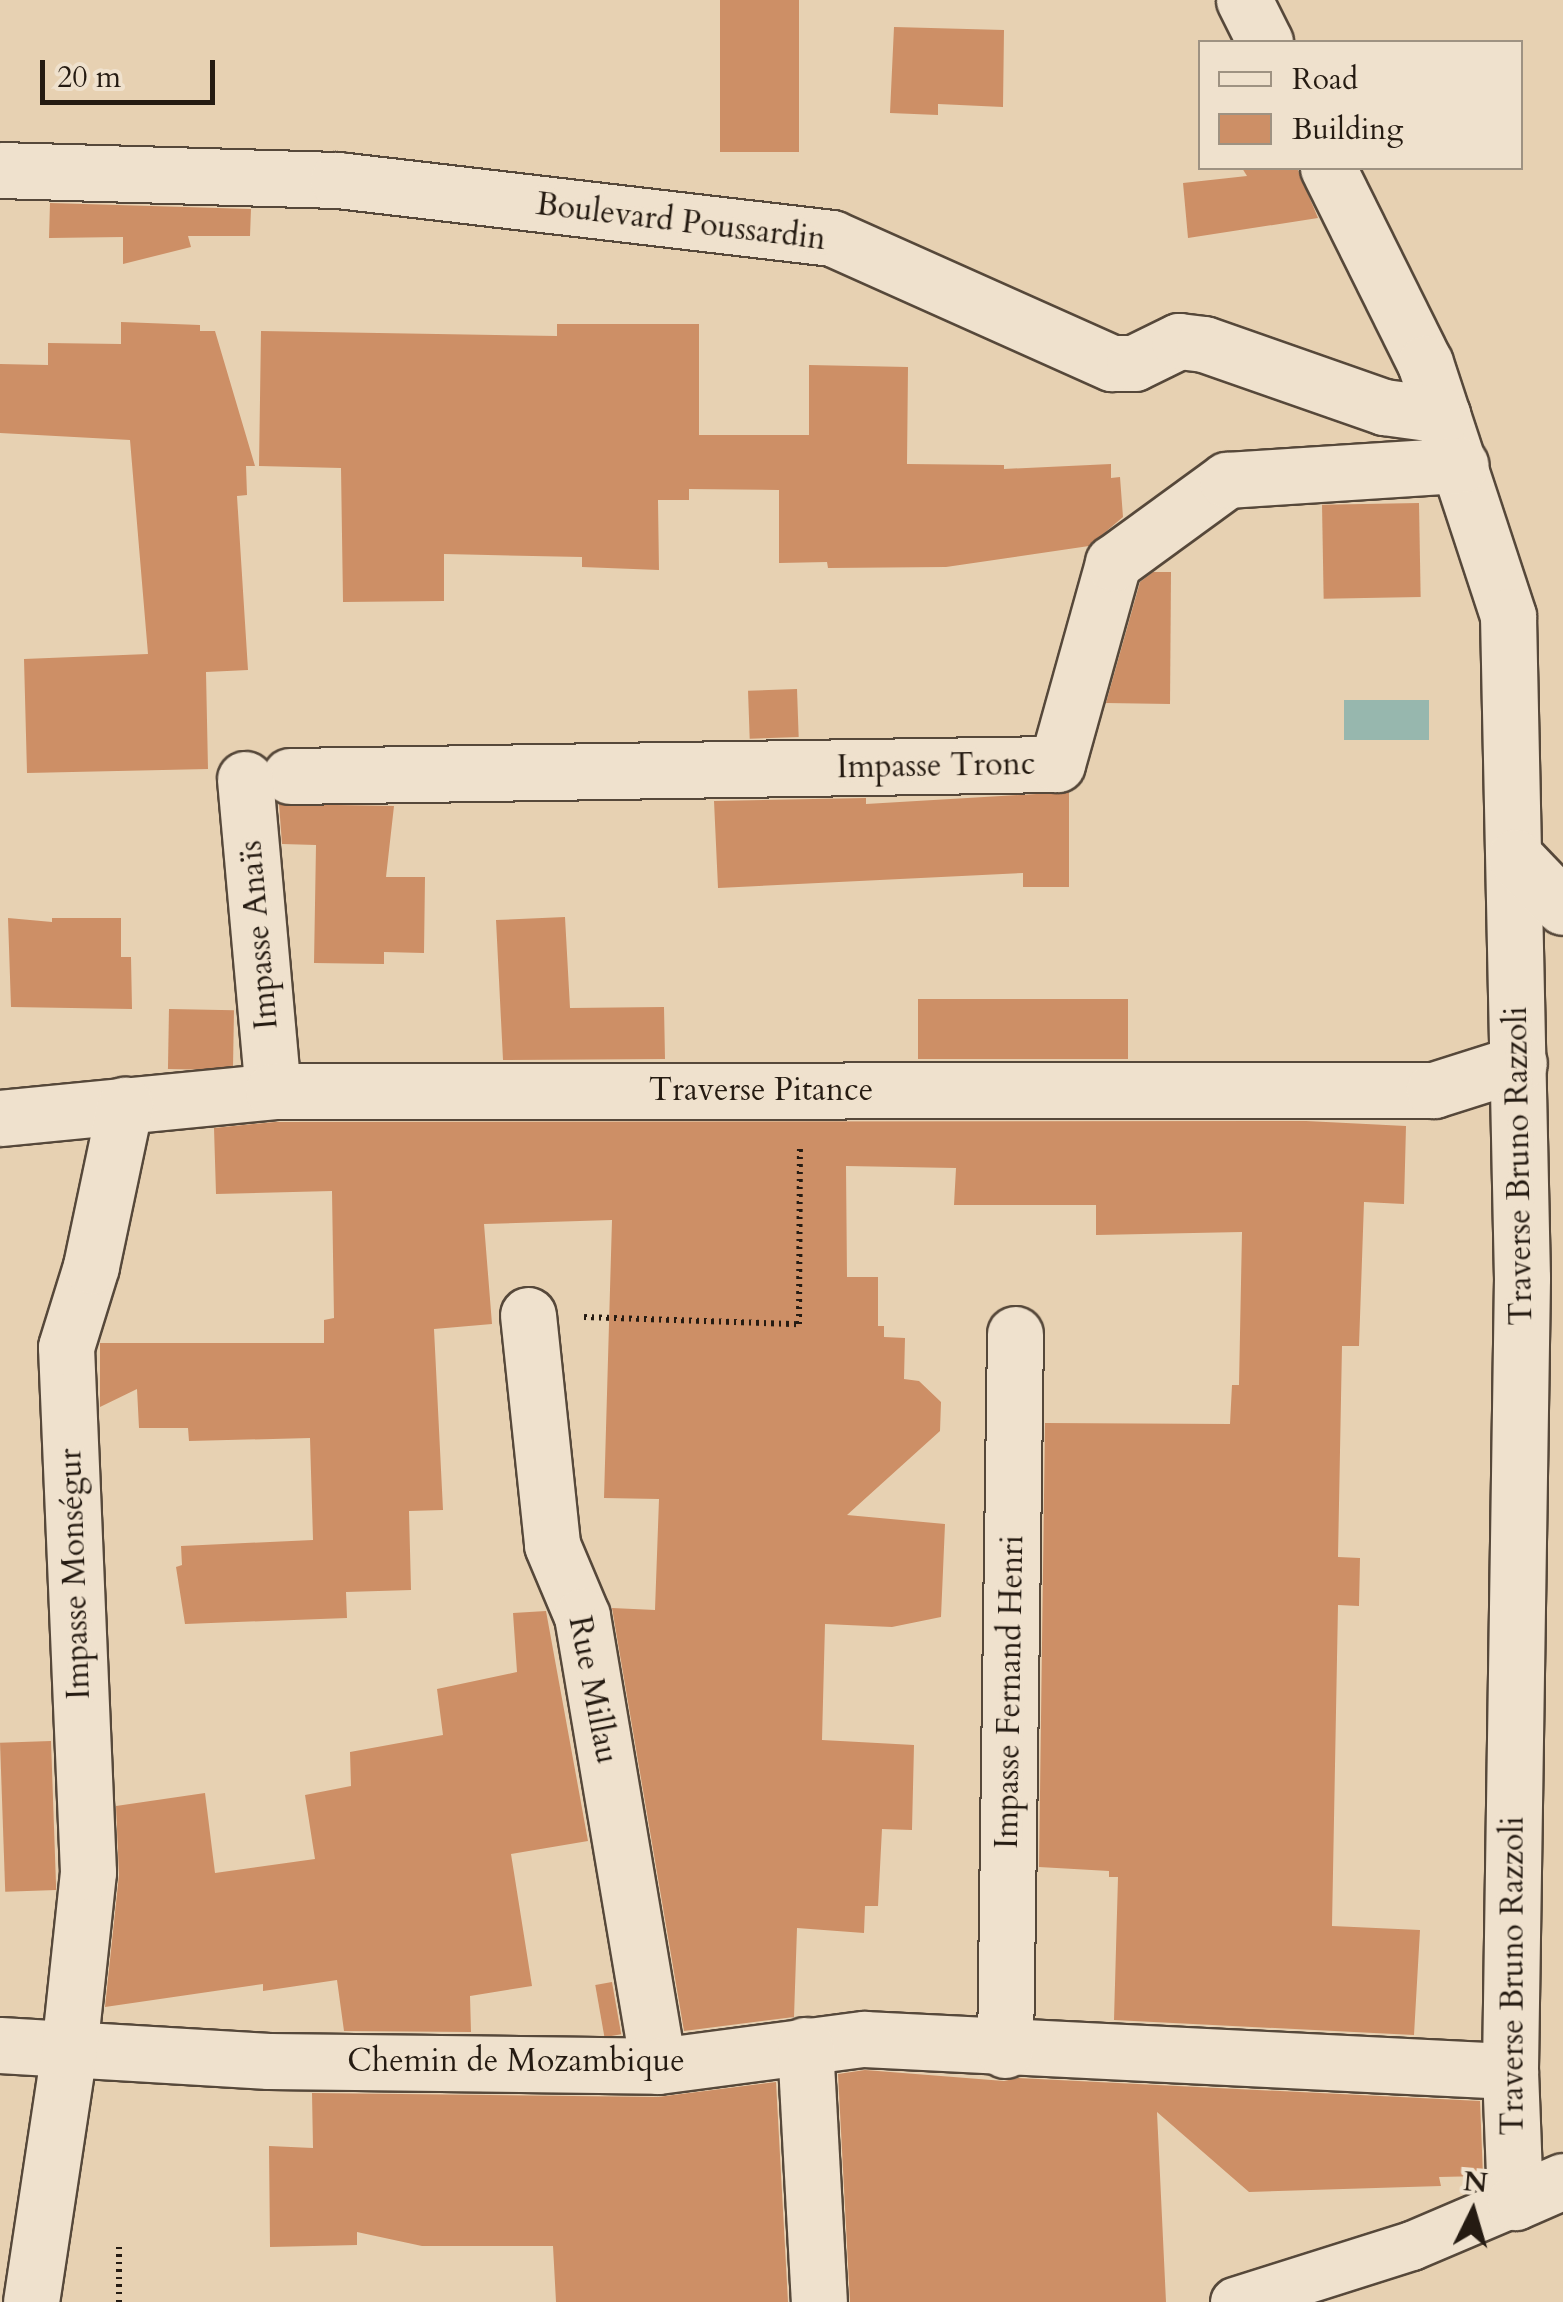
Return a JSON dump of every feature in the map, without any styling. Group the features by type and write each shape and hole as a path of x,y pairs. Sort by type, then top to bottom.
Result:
{"street":[{"path":"1244,0 1265,40"},
{"name":"Boulevard Poussardin","path":"0,170 338,180 832,238 1112,363 1134,363 1179,341 1204,344 1384,407 1442,415"},
{"name":"Traverse Bruno Razzoli","path":"1329,170 1425,363 1508,616 1519,1063 1542,1290 1510,2071 1539,2191"},
{"name":"Impasse Tronc","path":"268,778 1057,764 1112,563 1228,480 1461,465"},
{"name":"Impasse Anaïs","path":"268,778 273,1090"},
{"path":"1515,857 1563,907"},
{"name":"Traverse Pitance","path":"0,1118 273,1090 1434,1090 1519,1063"},
{"name":"Impasse Monségur","path":"31,2302 69,2050 88,1872 66,1347 91,1266 125,1105"},
{"name":"Rue Millau","path":"528,1315 552,1545 582,1616 658,2066"},
{"name":"Impasse Fernand Henri","path":"1005,2050 1015,1334"},
{"name":"Chemin de Mozambique","path":"0,2045 269,2061 658,2066 864,2039 1005,2050 1510,2071"},
{"path":"806,2045 818,2302"},
{"path":"1235,2302 1412,2246 1539,2191"}],"path":[{"path":"528,1315 799,1324 800,1090"},
{"path":"119,2244 119,2302"}],"water":[{"path":"1344,700 1429,700 1429,740 1344,740"}],"building":[{"path":"720,0 799,0 799,152 720,152"},
{"path":"894,27 1004,30 1003,107 938,104 938,115 890,113"},
{"path":"1243,170 1298,170 1318,218 1188,238 1183,183 1247,176"},
{"path":"50,203 251,209 250,236 188,236 191,247 123,264 123,237 49,238"},
{"path":"121,322 200,325 200,331 215,331 255,466 246,466 247,495 237,496 248,670 206,672 208,769 27,773 24,659 148,654 130,440 0,433 0,364 48,365 48,343 121,344"},
{"path":"557,324 699,324 699,435 809,435 809,365 908,367 907,464 1004,465 1004,469 1111,464 1111,478 1120,477 1123,517 1089,546 946,567 828,568 827,562 779,563 779,490 689,489 689,500 658,500 659,570 582,567 582,557 444,554 444,601 343,602 341,468 259,466 261,331 557,336"},
{"path":"1419,503 1421,597 1324,599 1322,505"},
{"path":"1153,572 1171,572 1170,704 1106,703 1140,582"},
{"path":"797,689 799,737 750,739 748,691"},
{"path":"1069,792 1069,887 1023,887 1023,873 718,888 714,801 866,798 866,804"},
{"path":"279,804 394,806 386,877 425,877 424,953 384,952 384,964 314,963 316,845 282,844"},
{"path":"565,917 570,1008 664,1007 665,1059 503,1060 496,920"},
{"path":"8,918 52,922 52,918 121,918 121,957 131,957 132,1009 11,1007"},
{"path":"918,999 1128,999 1128,1059 918,1059"},
{"path":"169,1009 234,1010 233,1070 168,1069"},
{"path":"1306,1121 1406,1126 1404,1204 1364,1202 1359,1346 1342,1346 1338,1557 1360,1558 1359,1606 1338,1605 1332,1926 1420,1930 1414,2035 1114,2020 1118,1877 1109,1877 1109,1871 1039,1867 1045,1423 1230,1424 1232,1385 1239,1385 1242,1232 1096,1235 1096,1205 954,1205 956,1168 846,1166 847,1277 878,1277 878,1326 884,1326 884,1337 905,1338 904,1379 919,1381 941,1402 940,1431 847,1515 945,1524 941,1617 892,1627 825,1624 822,1740 914,1745 912,1830 882,1829 878,1906 865,1906 864,1933 797,1928 794,2017 684,2031 612,1608 655,1610 659,1499 604,1498 612,1220 484,1224 492,1324 434,1329 443,1510 409,1511 411,1590 346,1592 347,1618 185,1624 176,1567 182,1565 181,1546 313,1540 310,1438 189,1441 188,1428 139,1428 137,1389 100,1407 100,1343 324,1343 324,1320 334,1318 332,1191 216,1194 214,1128 275,1122"},
{"path":"546,1611 588,1841 511,1854 532,1986 470,1996 471,2032 344,2031 337,1980 263,1991 263,1984 105,2007 119,1875 116,1806 205,1793 215,1873 315,1859 305,1795 351,1786 350,1752 443,1735 437,1689 517,1672 513,1613"},
{"path":"51,1741 56,1890 5,1892 0,1743"},
{"path":"612,1982 621,2034 604,2037 595,1985"},
{"path":"865,2070 1004,2081 1018,2078 1480,2101 1483,2176 1439,2177 1441,2186 1249,2192 1157,2112 1166,2302 850,2302 838,2074"},
{"path":"776,2082 788,2302 556,2302 553,2246 422,2246 357,2232 357,2245 270,2247 269,2146 313,2148 312,2093 658,2097"}]}
